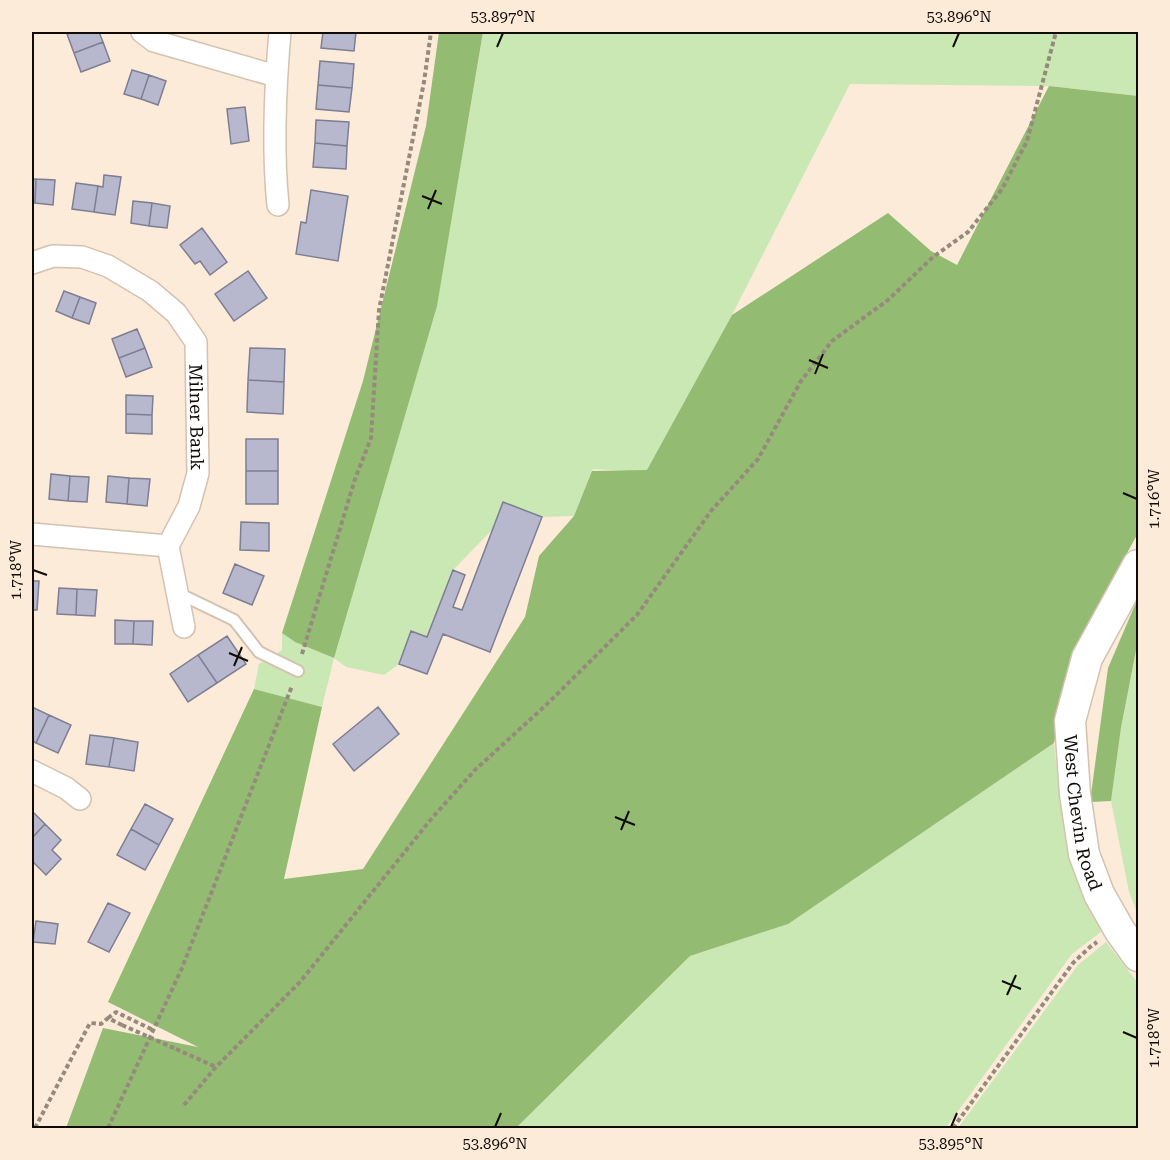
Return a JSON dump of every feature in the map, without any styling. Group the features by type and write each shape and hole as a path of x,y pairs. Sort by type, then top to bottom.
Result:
{"street":[{"path":"142,32 154,42 276,76"},
{"path":"278,205 273,161 280,32"},
{"name":"Milner Bank","path":"32,263 53,256 82,257 108,266 150,291 176,313 196,342 198,473 189,506 168,546"},
{"path":"32,534 168,546 184,627"},
{"name":"West Chevin Road","path":"1138,565 1087,658 1070,721 1075,794 1084,854 1100,894 1120,931 1138,956"},
{"path":"32,771 66,788 80,799"}],"lane":[{"path":"176,592 234,620 259,652 298,671"}],"path":[{"path":"108,1128 182,968 298,671 355,479 371,438 379,310 424,82 431,32"},
{"path":"184,1104 216,1067 300,982 432,818 475,770 545,706 637,615 711,511 758,459 801,381 832,341 888,300 933,257 968,232 1002,189 1027,141 1056,32"},
{"path":"953,1128 1074,963 1090,947 1120,931"},
{"path":"35,1128 90,1023 101,1024 116,1012 153,1030"},
{"path":"108,1018 216,1067"}],"green space":[{"path":"439,32 483,32 437,306 334,658 295,642 282,633 363,381 426,126"},
{"path":"483,32 1138,32 1138,96 1049,86 850,84 732,315 647,472 593,469 574,516 542,517 503,502 492,530 453,570 427,637 411,631 399,664 384,675 346,667 334,658 467,129"},
{"path":"1049,86 1138,96 1138,533 1097,608 1069,679 1054,743 788,924 690,956 516,1128 66,1128 103,1028 198,1047 108,1002 254,689 322,707 284,879 363,869 525,617 539,556 574,516 592,471 647,470 732,315 888,213 931,251 957,265"},
{"path":"1138,598 1138,640 1121,728 1111,801 1090,802 1108,668"},
{"path":"282,633 295,642 334,658 322,707 254,689 259,664 282,650"},
{"path":"1138,640 1138,915 1129,892 1111,801 1121,729"},
{"path":"1054,743 1062,816 1074,862 1101,932 1072,954 946,1128 516,1128 690,956 787,924"},
{"path":"1106,942 1138,983 1138,1128 958,1128 1078,965"}],"building":[{"path":"99,32 103,42 74,53 67,34"},
{"path":"323,32 356,32 354,51 321,48"},
{"path":"103,42 110,61 81,72 74,53"},
{"path":"320,61 354,64 352,88 318,85"},
{"path":"132,70 149,75 141,99 124,94"},
{"path":"149,75 166,81 158,105 141,99"},
{"path":"318,85 352,88 349,112 316,109"},
{"path":"245,107 249,141 231,144 227,109"},
{"path":"316,120 349,122 347,146 315,143"},
{"path":"315,143 347,146 346,169 313,167"},
{"path":"104,175 121,177 115,215 94,212 98,186 103,187"},
{"path":"32,179 36,179 35,203 32,203"},
{"path":"36,179 55,180 53,205 35,203"},
{"path":"76,183 98,186 94,212 72,209"},
{"path":"311,190 348,196 338,261 296,254 301,222 306,223"},
{"path":"133,201 152,203 149,226 131,223"},
{"path":"152,203 170,206 167,228 149,226"},
{"path":"202,228 227,262 210,275 200,261 195,264 180,245"},
{"path":"248,271 267,298 234,321 215,294"},
{"path":"64,291 80,297 72,318 56,311"},
{"path":"80,297 96,303 89,324 72,318"},
{"path":"137,329 145,348 119,358 112,339"},
{"path":"145,348 152,367 126,377 119,358"},
{"path":"250,348 285,349 284,382 248,380"},
{"path":"248,380 284,382 283,414 247,412"},
{"path":"126,395 153,396 152,415 126,414"},
{"path":"126,414 152,415 152,434 126,433"},
{"path":"246,439 278,439 278,471 246,471"},
{"path":"246,471 278,471 278,504 246,504"},
{"path":"51,474 70,476 68,501 49,499"},
{"path":"70,476 89,477 87,502 68,501"},
{"path":"108,476 129,478 127,504 106,502"},
{"path":"129,478 150,479 147,506 127,504"},
{"path":"503,502 542,517 490,652 443,634 427,674 399,664 411,631 427,637 453,570 465,575 453,607 462,610"},
{"path":"241,522 269,523 269,551 240,550"},
{"path":"235,564 264,576 252,605 223,593"},
{"path":"32,581 39,581 37,610 32,610"},
{"path":"59,588 77,589 76,615 57,614"},
{"path":"77,589 97,590 95,616 76,615"},
{"path":"115,620 134,621 133,644 115,644"},
{"path":"134,621 153,621 152,645 133,644"},
{"path":"227,636 246,664 217,683 198,655"},
{"path":"198,655 217,683 188,702 170,674"},
{"path":"32,707 49,715 36,743 32,740"},
{"path":"378,707 399,734 354,771 333,744"},
{"path":"49,715 71,725 58,753 36,743"},
{"path":"90,735 114,738 109,767 86,764"},
{"path":"114,738 138,742 134,771 109,767"},
{"path":"145,804 173,819 159,845 131,829"},
{"path":"32,811 45,824 32,838"},
{"path":"45,824 61,840 52,850 61,859 46,875 32,861 32,838"},
{"path":"131,829 159,845 145,870 117,855"},
{"path":"108,903 130,913 109,952 88,942"},
{"path":"36,921 58,924 55,944 33,942"}]}
